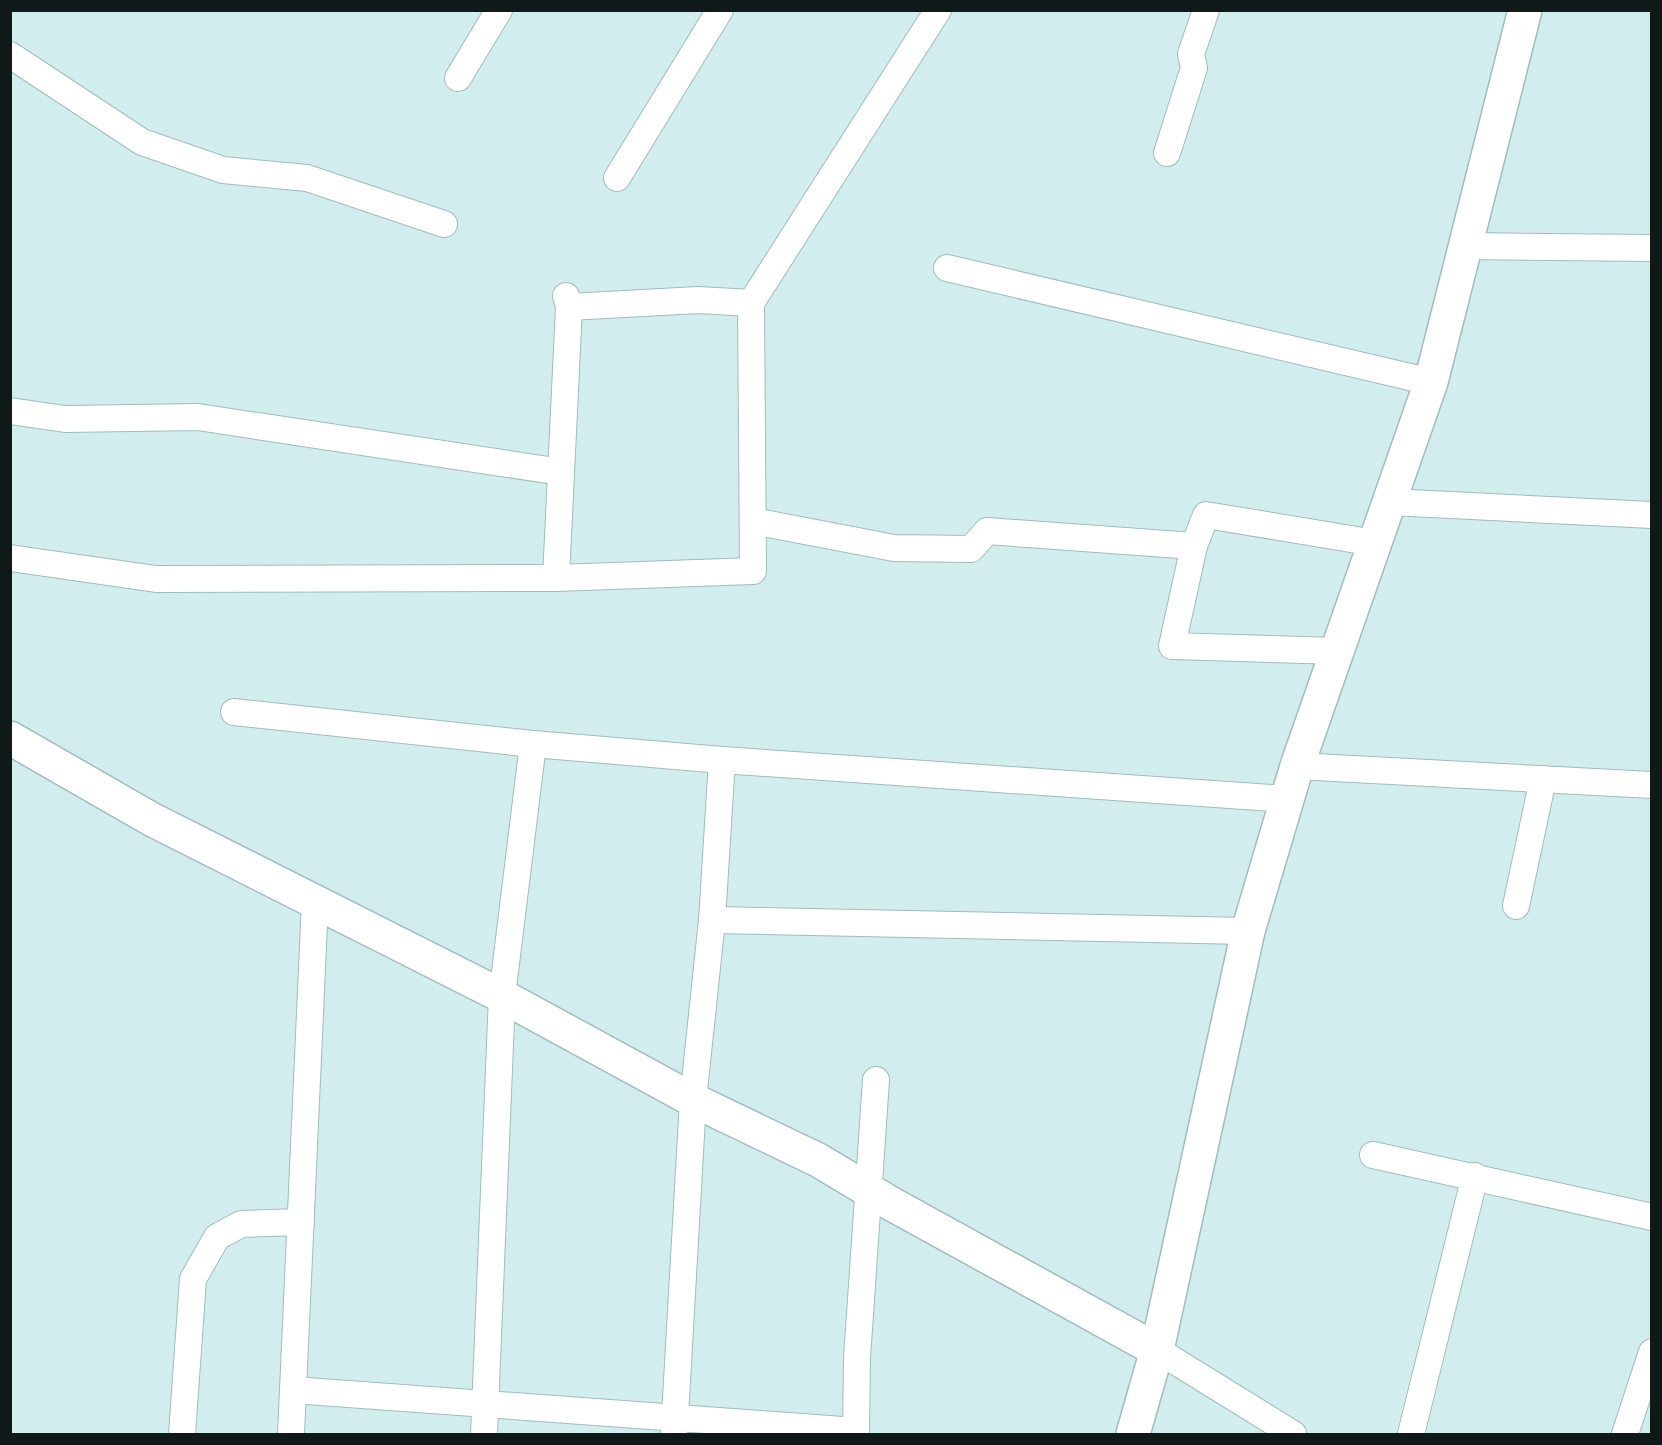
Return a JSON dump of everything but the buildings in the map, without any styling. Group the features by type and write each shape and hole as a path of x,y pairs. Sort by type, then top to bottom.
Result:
{"street":[{"path":"458,78 499,10"},
{"path":"617,178 720,10"},
{"path":"10,558 156,579 556,578 753,571 752,303 938,10"},
{"path":"1167,153 1194,68 1191,54 1206,10"},
{"path":"1133,1434 1157,1350 1248,932 1286,799 1431,382 1525,10"},
{"path":"10,55 142,142 223,170 307,178 444,224"},
{"path":"1465,246 1652,248"},
{"path":"947,268 1431,382"},
{"path":"556,578 568,302 698,300 752,303"},
{"path":"10,411 65,419 198,417 561,472"},
{"path":"1390,502 1652,515"},
{"path":"1338,651 1172,646 1194,546 1206,515 1375,543"},
{"path":"753,521 894,548 971,549 987,531 1194,546"},
{"path":"234,712 533,744 722,760 1286,799"},
{"path":"10,738 151,819 502,996 693,1100 818,1160 1157,1350 1293,1434"},
{"path":"484,1434 502,996 533,744"},
{"path":"674,1426 693,1100 712,920 722,760"},
{"path":"1297,766 1652,785"},
{"path":"1516,906 1543,779"},
{"path":"291,1434 315,902"},
{"path":"712,920 1248,932"},
{"path":"293,1390 485,1404 674,1426 856,1433 857,1358 876,1080"},
{"path":"1373,1155 1475,1176 1652,1218"},
{"path":"1411,1434 1475,1176"},
{"path":"182,1434 193,1279 217,1237 241,1224 301,1222"},
{"path":"1625,1434 1652,1352"}]}
